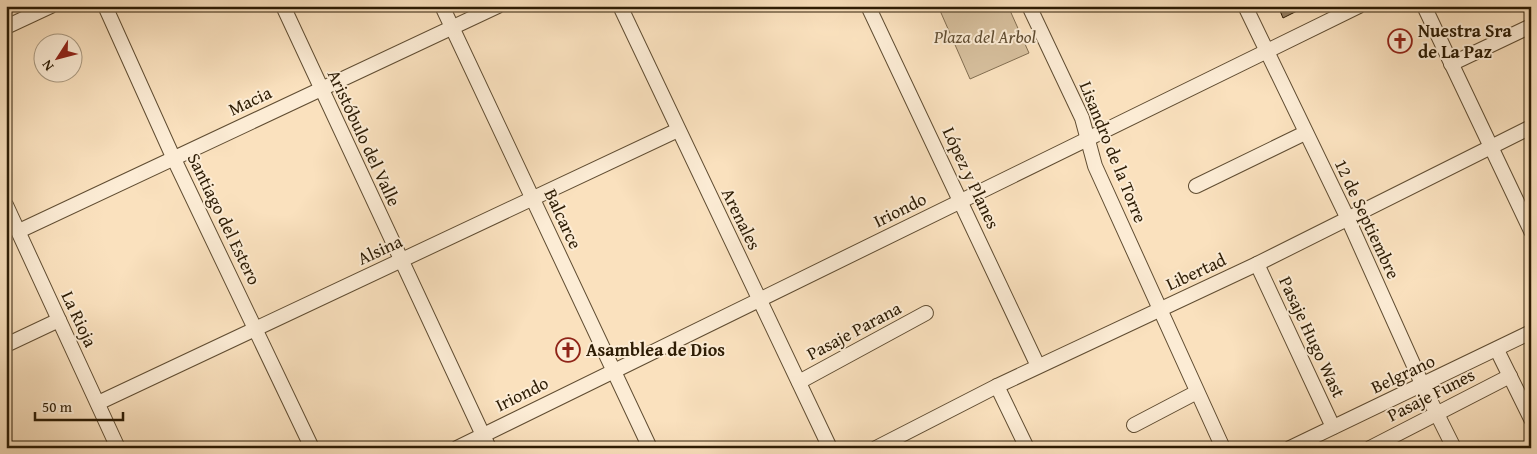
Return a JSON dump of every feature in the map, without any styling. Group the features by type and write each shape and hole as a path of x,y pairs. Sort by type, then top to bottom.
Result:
{"street":[{"path":"6,27 51,6"},
{"name":"Santiago del Estero","path":"105,6 173,157 312,448"},
{"name":"Aristóbulo del Valle","path":"282,6 489,448"},
{"name":"Balcarce","path":"442,6 650,448"},
{"name":"Macia","path":"19,231 173,157 498,6"},
{"name":"Arenales","path":"620,6 830,448"},
{"name":"López y Planes","path":"868,6 1038,366"},
{"name":"Lisandro de la Torre","path":"1030,6 1082,118 1090,139 1095,166 1223,448"},
{"name":"12 de Septiembre","path":"1246,6 1305,133 1348,219 1423,386 1454,448"},
{"name":"Iriondo","path":"457,448 1359,6"},
{"path":"1424,6 1531,231"},
{"path":"1451,64 1531,26"},
{"name":"Libertad","path":"876,448 1038,366 1257,264 1531,127"},
{"name":"Alsina","path":"98,403 678,130"},
{"path":"1196,186 1305,133"},
{"name":"La Rioja","path":"6,205 118,448"},
{"name":"Pasaje Hugo Wast","path":"1257,264 1333,427"},
{"name":"Pasaje Parana","path":"799,382 926,314"},
{"path":"6,344 59,320"},
{"name":"Belgrano","path":"1290,448 1423,386 1531,332"},
{"path":"1497,350 1531,419"},
{"name":"Pasaje Funes","path":"1370,448 1510,376"},
{"path":"998,386 1027,448"},
{"path":"1134,425 1197,392"}],"green space":[{"name":"Plaza del Arbol","path":"938,6 1008,6 1029,53 970,79"}],"building":[{"path":"1278,6 1307,6 1283,18"}],"place":[{"name":"Nuestra Sra de La Paz","path":"1400,41"},
{"name":"Asamblea de Dios","path":"568,350"}]}
